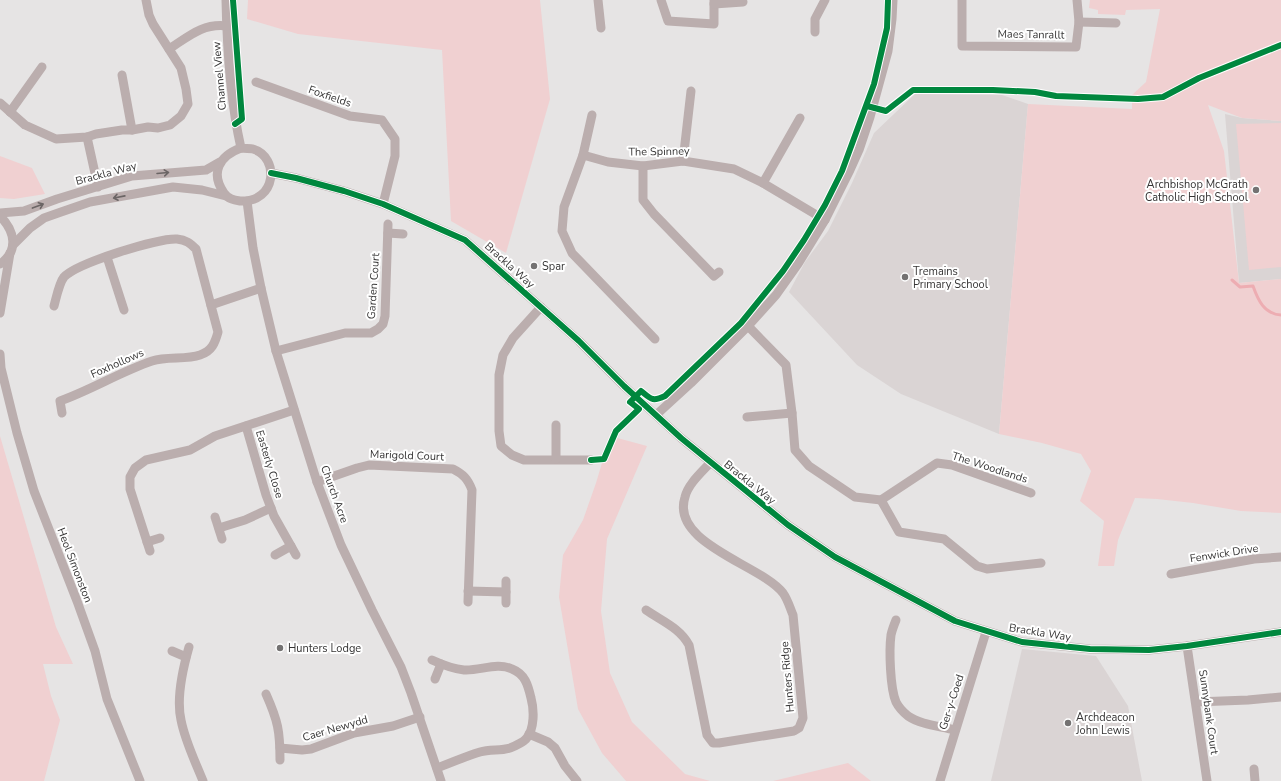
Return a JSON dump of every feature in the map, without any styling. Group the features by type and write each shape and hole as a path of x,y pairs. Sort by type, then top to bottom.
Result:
{"street":[{"path":"0,103 25,125 56,139 86,137 122,130 148,127 158,128 170,125 181,116 188,104 181,68 168,49 149,15 146,0"},
{"name":"Channel View","path":"226,0 233,111 241,148"},
{"path":"598,0 601,28"},
{"path":"661,0 668,21 714,24 714,2 743,2"},
{"path":"816,32 815,19 825,0"},
{"path":"656,415 748,326 776,295 798,264 825,220 859,150 870,117 888,51 893,0"},
{"name":"Maes Tanrallt","path":"962,0 962,46 1076,47 1079,22 1077,0"},
{"path":"1079,22 1116,23"},
{"path":"168,49 195,32 215,24 227,26"},
{"path":"10,112 42,67"},
{"path":"122,75 132,130"},
{"name":"Foxfields","path":"256,82 350,116 382,120 395,139 395,156 383,204"},
{"path":"683,161 691,91"},
{"path":"592,115 583,155 564,207 562,231 572,253 655,339"},
{"path":"763,183 800,118"},
{"path":"86,137 98,187"},
{"path":"0,264 30,228 44,218 90,202 173,187 202,190 226,196 234,200 247,201 257,199 270,185 271,173 269,162 262,154 253,149 241,148 224,157 220,162 218,175 220,187 226,196"},
{"name":"The Spinney","path":"583,155 608,162 644,166 683,161 734,169 763,183 825,220"},
{"name":"Brackla Way","path":"0,215 24,211 57,199 132,176 206,170 220,162"},
{"path":"644,166 643,200 654,214 714,276 719,272"},
{"name":"Brackla Way","path":"271,173 303,180 383,204 465,240 541,307 681,438 788,525 835,557 955,621 986,632 1022,642 1090,649 1149,650 1281,632"},
{"name":"Church Acre","path":"247,201 253,248 276,351 317,482 341,545 401,668 420,717 441,781"},
{"path":"0,215 12,233 12,249 0,313"},
{"name":"Garden Court","path":"276,351 345,333 371,333 378,329 383,324 385,316 388,228 403,234"},
{"name":"Foxhollows","path":"54,306 63,278 72,271 140,246 165,240 178,240 189,242 196,249 218,332 216,343 210,350 200,355 154,360 60,401"},
{"path":"107,257 124,310"},
{"path":"211,305 261,288"},
{"path":"541,307 514,338 503,355 499,375 499,431 502,446 512,455 524,460 591,460"},
{"path":"748,326 786,365 795,450 809,466 855,497 881,500 899,532 944,539 977,566 986,570 1041,563"},
{"name":"Heol Simonston","path":"0,354 1,368 15,426 34,491 95,651 107,699 140,781"},
{"path":"57,392 62,413"},
{"name":"Easterly Close","path":"160,538 148,546 130,489 130,477 134,468 146,460 190,450 216,436 294,410"},
{"path":"747,416 792,413"},
{"path":"556,425 556,459"},
{"name":"Easterly Close","path":"246,426 266,496 296,555"},
{"name":"Hunters Ridge","path":"646,610 684,636 689,645 707,735 713,743 794,731 799,728 803,718 793,615 789,604 783,593 771,582 698,537 690,528 685,516 683,507 684,496 710,462"},
{"name":"The Woodlands","path":"881,500 937,463 952,465 1031,492"},
{"name":"Marigold Court","path":"317,482 369,465 454,469 461,473 468,480 472,490 468,602"},
{"name":"Easterly Close","path":"219,528 246,520 271,508"},
{"path":"215,517 222,539"},
{"path":"275,555 291,546"},
{"name":"Fenwick Drive","path":"1171,574 1254,559 1281,557"},
{"path":"506,580 506,603"},
{"path":"468,591 506,592"},
{"path":"896,620 891,634 891,671 896,701 900,709 914,720 955,730"},
{"name":"Ger-y-Coed","path":"940,781 986,632"},
{"name":"Sunnybank Court","path":"1187,646 1207,781"},
{"path":"189,647 184,664 179,704 184,731 203,781"},
{"path":"172,651 186,657"},
{"path":"435,679 437,662 453,669 466,670 500,666 512,668 522,675 528,685 532,700 533,716 532,727 529,734 526,739 518,745 509,748 480,752 437,768"},
{"path":"266,694 276,716 280,738 280,760"},
{"path":"1196,702 1281,697"},
{"name":"Caer Newydd","path":"280,748 293,750 311,749 354,733 393,726 420,717"},
{"path":"529,734 548,742 555,748 577,781"},
{"path":"1254,769 1255,781"}],"shaded area":[{"path":"248,0 540,0 550,99 506,253 451,221 442,50 298,34 247,19"},
{"path":"1090,0 1281,0 1281,121 1242,118 1208,105 1224,151 1239,283 1281,279 1281,513 1241,511 1193,503 1135,498 1118,540 1114,566 1098,566 1104,521 1080,501 1091,471 1081,454 1042,443 999,434 1028,104 1132,109 1132,95 1146,82 1160,9 1126,10 1125,15 1098,14 1098,10 1089,8"},
{"name":"Tremains Primary School","path":"915,94 1002,95 1028,104 999,434 901,394 857,365 789,292 805,262 828,231 852,183 874,133"},
{"name":"Archbishop McGrath Catholic High School","path":"1225,114 1242,118 1281,121 1281,279 1239,283"},
{"name":"Archbishop McGrath Catholic High School","path":"1281,123 1281,267 1249,270 1236,124"},
{"path":"0,156 32,168 45,194 14,199 0,198"},
{"path":"0,436 56,627 73,664 43,664 51,696 60,720 44,781 0,781"},
{"path":"610,436 647,446 607,539 601,611 610,673 632,722 685,774 710,781 626,781 602,753 578,709 559,597 563,555 583,520"},
{"name":"Archdeacon John Lewis","path":"1022,649 1096,656 1128,706 1142,781 991,781"},
{"path":"848,763 871,781 773,781"}],"waterway":[{"path":"1232,280 1240,287 1253,286 1262,305 1270,312 1281,315"}],"cycle path":[{"path":"233,0 242,119 235,124"},
{"path":"591,460 604,459 616,431 639,409 630,402 641,391 652,399 665,396 741,323 783,271 804,240 825,205 842,171 874,84 887,28 888,0"},
{"path":"867,106 886,111 913,90 993,90 1035,92 1056,96 1138,99 1163,97 1199,78 1281,45"},
{"path":"271,173 344,191 383,204 465,240 579,341 624,386 681,438 788,525 835,557 955,621 1022,642 1090,649 1149,650 1281,632"}],"place":[{"name":"Archbishop McGrath Catholic High School","path":"1256,190"},
{"name":"Spar","path":"534,266"},
{"name":"Tremains Primary School","path":"905,277"},
{"name":"Hunters Lodge","path":"280,648"},
{"name":"Archdeacon John Lewis","path":"1068,723"}]}
